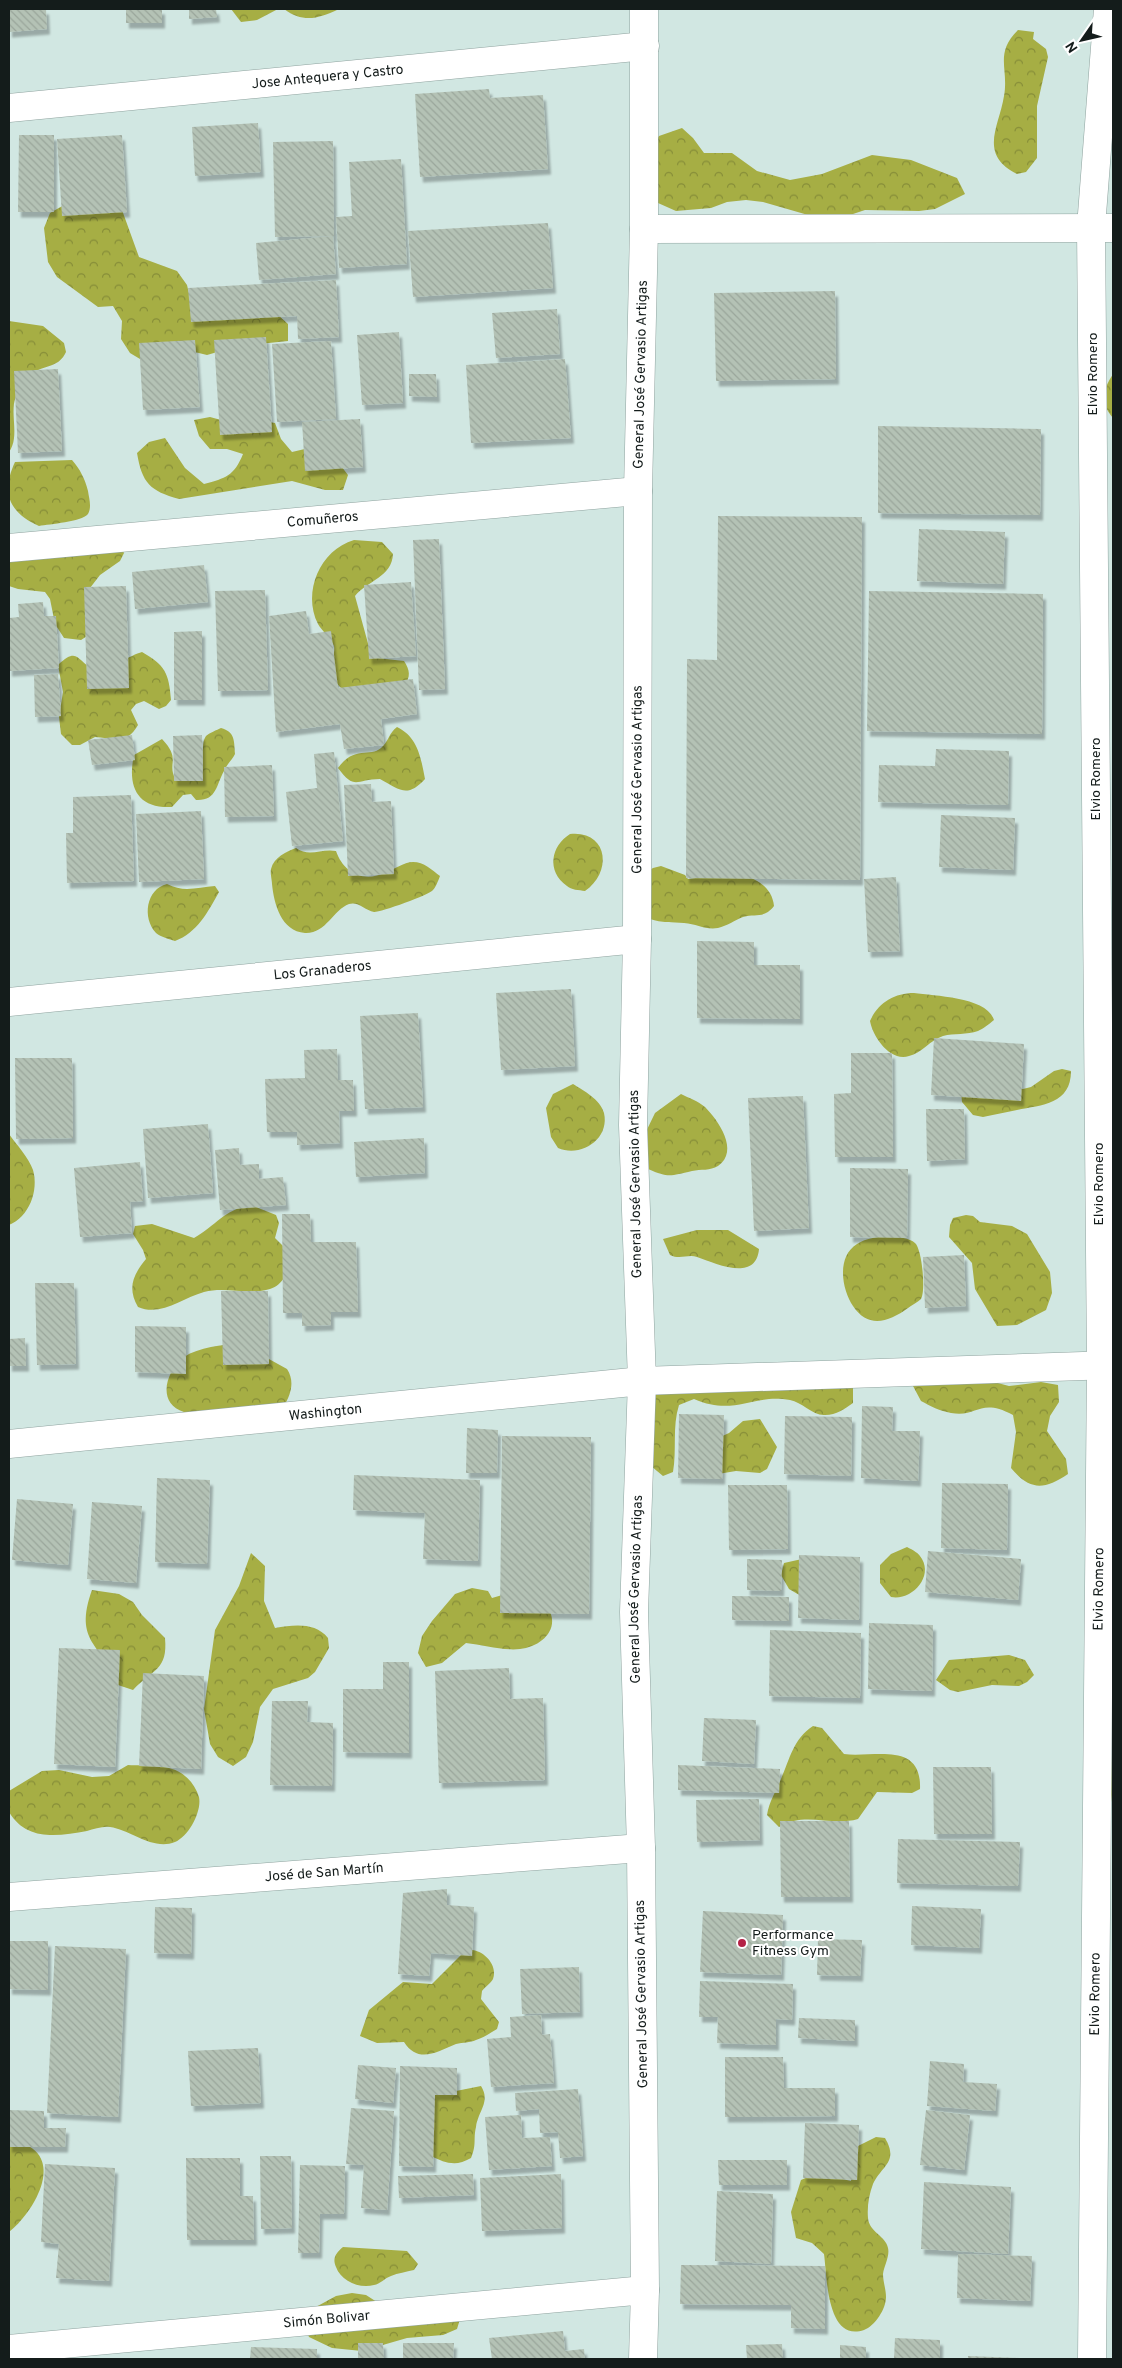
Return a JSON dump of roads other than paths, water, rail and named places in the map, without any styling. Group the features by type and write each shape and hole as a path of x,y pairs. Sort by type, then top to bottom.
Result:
{"street":[{"name":"General José Gervasio Artigas","path":"643,2359 645,2290 640,1848 634,1612 642,1381 633,1125 637,939 638,492 644,229 644,9"},
{"name":"Elvio Romero","path":"1092,2359 1107,1365 1102,228 1108,9"},
{"name":"Jose Antequera y Castro","path":"9,108 645,46"},
{"path":"644,229 1102,228"},
{"name":"Comuñeros","path":"9,548 638,492"},
{"name":"Los Granaderos","path":"9,1002 637,939"},
{"name":"Washington","path":"9,1444 642,1381 1107,1365"},
{"name":"José de San Martín","path":"9,1897 640,1848"},
{"name":"Simón Bolivar","path":"9,2349 645,2290"}],"place":[{"name":"Performance Fitness Gym","path":"742,1943"}]}
